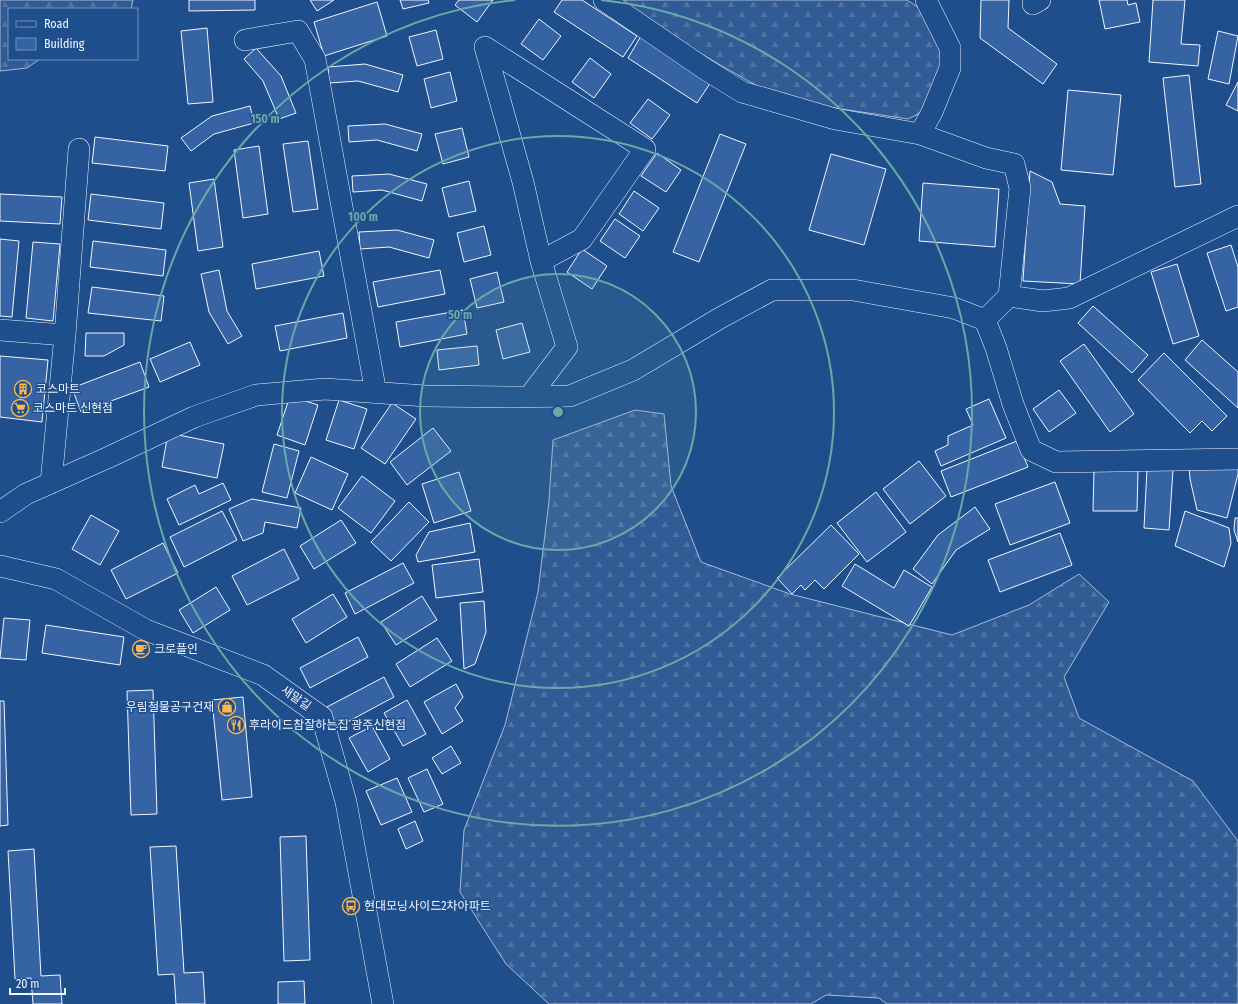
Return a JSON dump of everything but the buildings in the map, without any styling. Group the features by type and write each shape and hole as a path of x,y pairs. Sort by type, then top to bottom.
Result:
{"street":[{"path":"604,0 705,69 742,92 835,119 920,134 986,158 1014,164 1020,188 1010,296 985,320"},
{"path":"920,134 932,112 950,68 950,48 926,0"},
{"path":"245,40 298,31 315,59 376,393"},
{"path":"529,397 567,347 541,261 522,182 485,47 644,149 582,240 541,261"},
{"path":"51,483 65,335 79,149"},
{"path":"1010,296 1043,301 1070,298 1238,216"},
{"path":"0,512 26,494 194,417 256,395 325,389 426,396 570,396 633,370 720,318 772,290 853,290 954,308 985,320 996,348 1013,404 1031,450 1056,462 1238,459"},
{"path":"0,330 65,335"},
{"name":"새말길","path":"0,566 56,579 146,630 263,675 322,717 346,802 384,1004"}],"green space":[{"path":"0,0 133,0 131,8 8,8 8,60 39,60 27,68 0,71"},
{"path":"611,0 907,0 934,18 945,85 933,107 908,119 782,100"},
{"path":"635,410 664,414 671,486 701,562 790,594 952,635 1029,605 1079,574 1109,602 1064,677 1079,718 1193,781 1238,841 1238,1004 887,1004 879,998 826,995 811,1004 549,1004 506,964 460,892 464,830 505,725 538,592 549,501 553,440"}],"place":[{"name":"코스마트","path":"23,389"},
{"name":"코스마트 신현점","path":"20,408"},
{"name":"크로플인","path":"141,649"},
{"name":"우림철물공구건재","path":"227,707"},
{"name":"후라이드참잘하는집 광주신현점","path":"236,725"},
{"name":"현대모닝사이드2차아파트","path":"351,906"}]}
